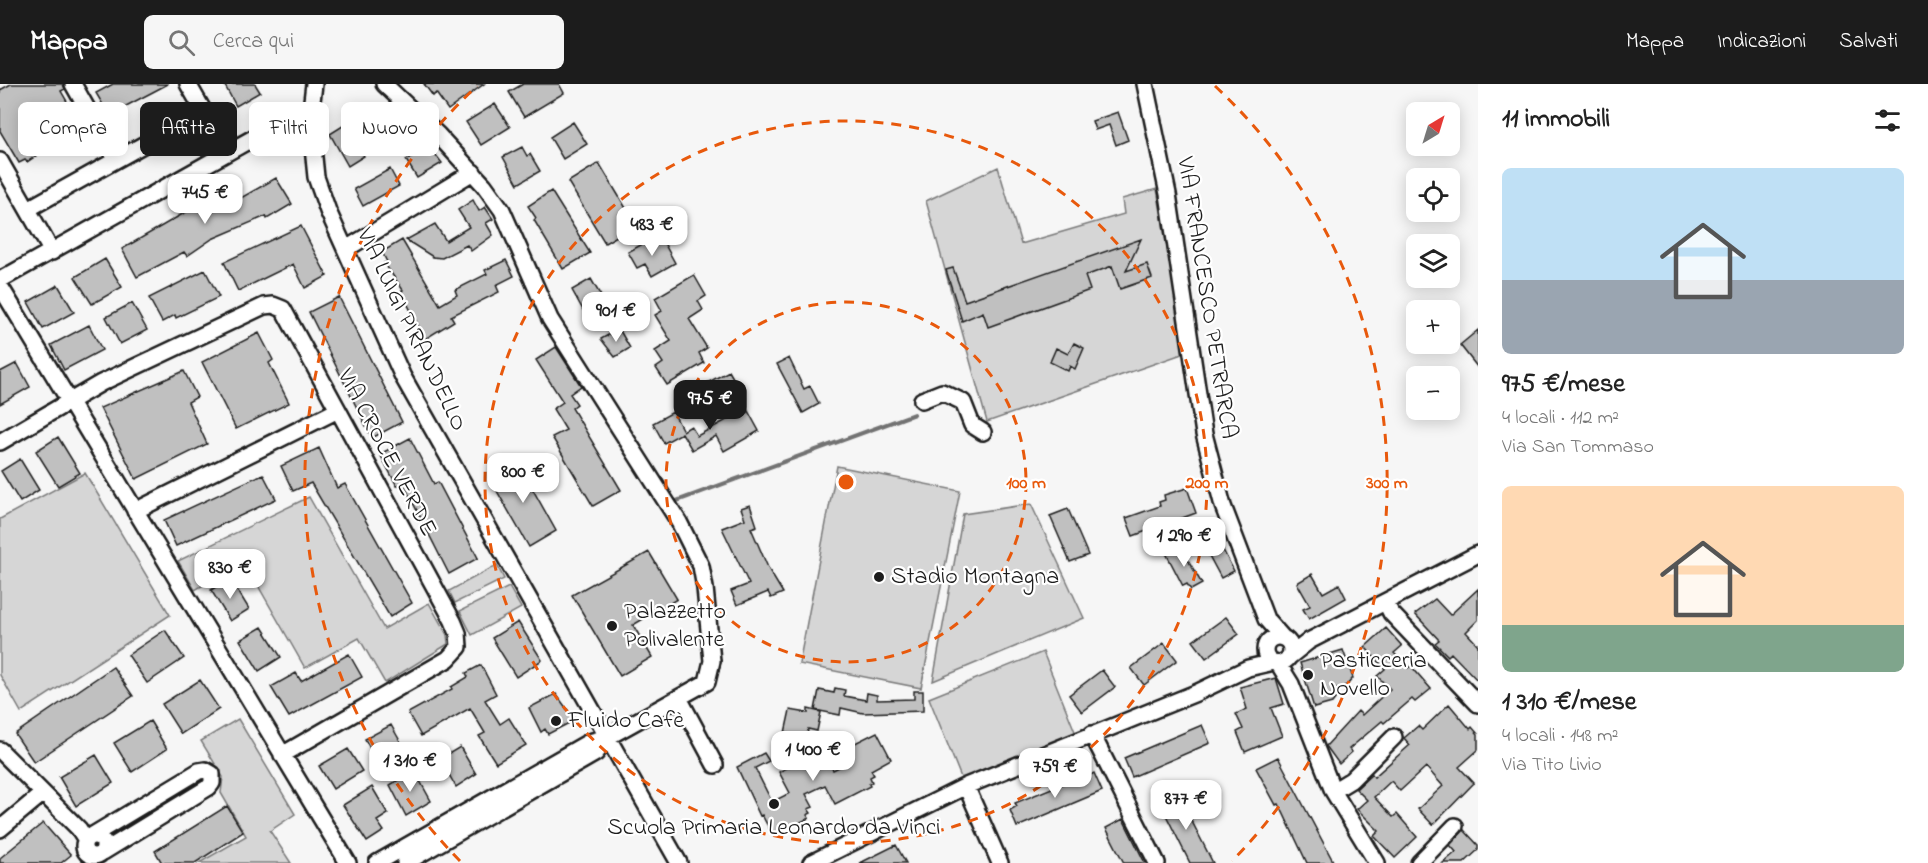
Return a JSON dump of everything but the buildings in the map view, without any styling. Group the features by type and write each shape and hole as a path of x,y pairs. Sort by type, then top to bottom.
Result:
{"street":[{"path":"73,84 116,160"},
{"path":"188,84 199,102"},
{"name":"VIA LUIGI PIRANDELLO","path":"312,102 314,84"},
{"path":"377,863 412,854 589,741 608,737 707,682 710,674 709,627 701,566 666,498 550,318 502,210 473,172 384,84"},
{"name":"VIA FRANCESCO PETRARCA","path":"1145,84 1168,194 1204,434 1223,506 1266,619 1284,638"},
{"path":"28,209 140,147"},
{"path":"0,280 220,156"},
{"name":"VIA LUIGI PIRANDELLO","path":"314,156 316,177 404,377 679,863"},
{"path":"0,161 52,252"},
{"path":"346,249 473,172"},
{"path":"0,286 348,863"},
{"name":"VIA CROCE VERDE","path":"69,401 122,373 264,306 273,305 283,309 290,318 336,411 453,621 458,633 459,647 448,659 282,755"},
{"path":"922,400 942,392 963,402 972,425 983,432"},
{"path":"0,442 69,401"},
{"path":"135,511 336,411"},
{"path":"811,863 966,786 1196,693 1248,668 1282,660 1310,641 1477,558"},
{"path":"1386,603 1391,613 1478,704"},
{"name":"VIA FRANCESCO PETRARCA","path":"1265,647 1266,619"},
{"path":"1282,660 1290,646 1284,638"},
{"path":"1248,668 1270,639 1310,641"},
{"path":"1265,647 1267,657 1282,660"},
{"path":"1282,660 1333,791 1370,861"},
{"path":"679,698 715,765"},
{"path":"1092,734 1157,863"},
{"path":"1333,791 1351,780 1394,737"},
{"path":"0,750 89,838 103,841 94,857"},
{"path":"89,838 199,771 205,770 212,774 212,783 209,787 94,857"},
{"path":"966,786 1000,863"},
{"path":"0,829 42,794"},
{"path":"1419,863 1455,825"}],"shaded area":[{"path":"998,167 1021,244 1124,214 1122,199 1157,189 1185,353 987,422 926,201"},
{"name":"Stadio Montagna","path":"837,466 960,491 921,688 799,664"},
{"path":"85,473 170,615 21,712 0,675 0,519"},
{"path":"309,497 384,629 429,603 447,635 448,644 385,683 359,638 305,668 244,561 195,590 178,561"},
{"path":"1031,504 1084,618 933,681 963,514"},
{"path":"497,565 504,579 455,603 449,591"},
{"path":"509,587 521,608 472,635 460,611"},
{"path":"1043,652 1076,734 962,780 929,698"},
{"path":"238,719 295,814 270,831 291,863 199,863 246,836 221,793 223,777 201,741"}],"waterway":[{"path":"674,502 914,414"}],"place":[{"name":"Stadio Montagna","path":"879,577"},
{"name":"Palazzetto Polivalente","path":"612,626"},
{"name":"Pasticceria Novello","path":"1308,675"},
{"name":"Fluido Cafè","path":"556,721"},
{"name":"Scuola Primaria Leonardo da Vinci","path":"774,804"}]}
